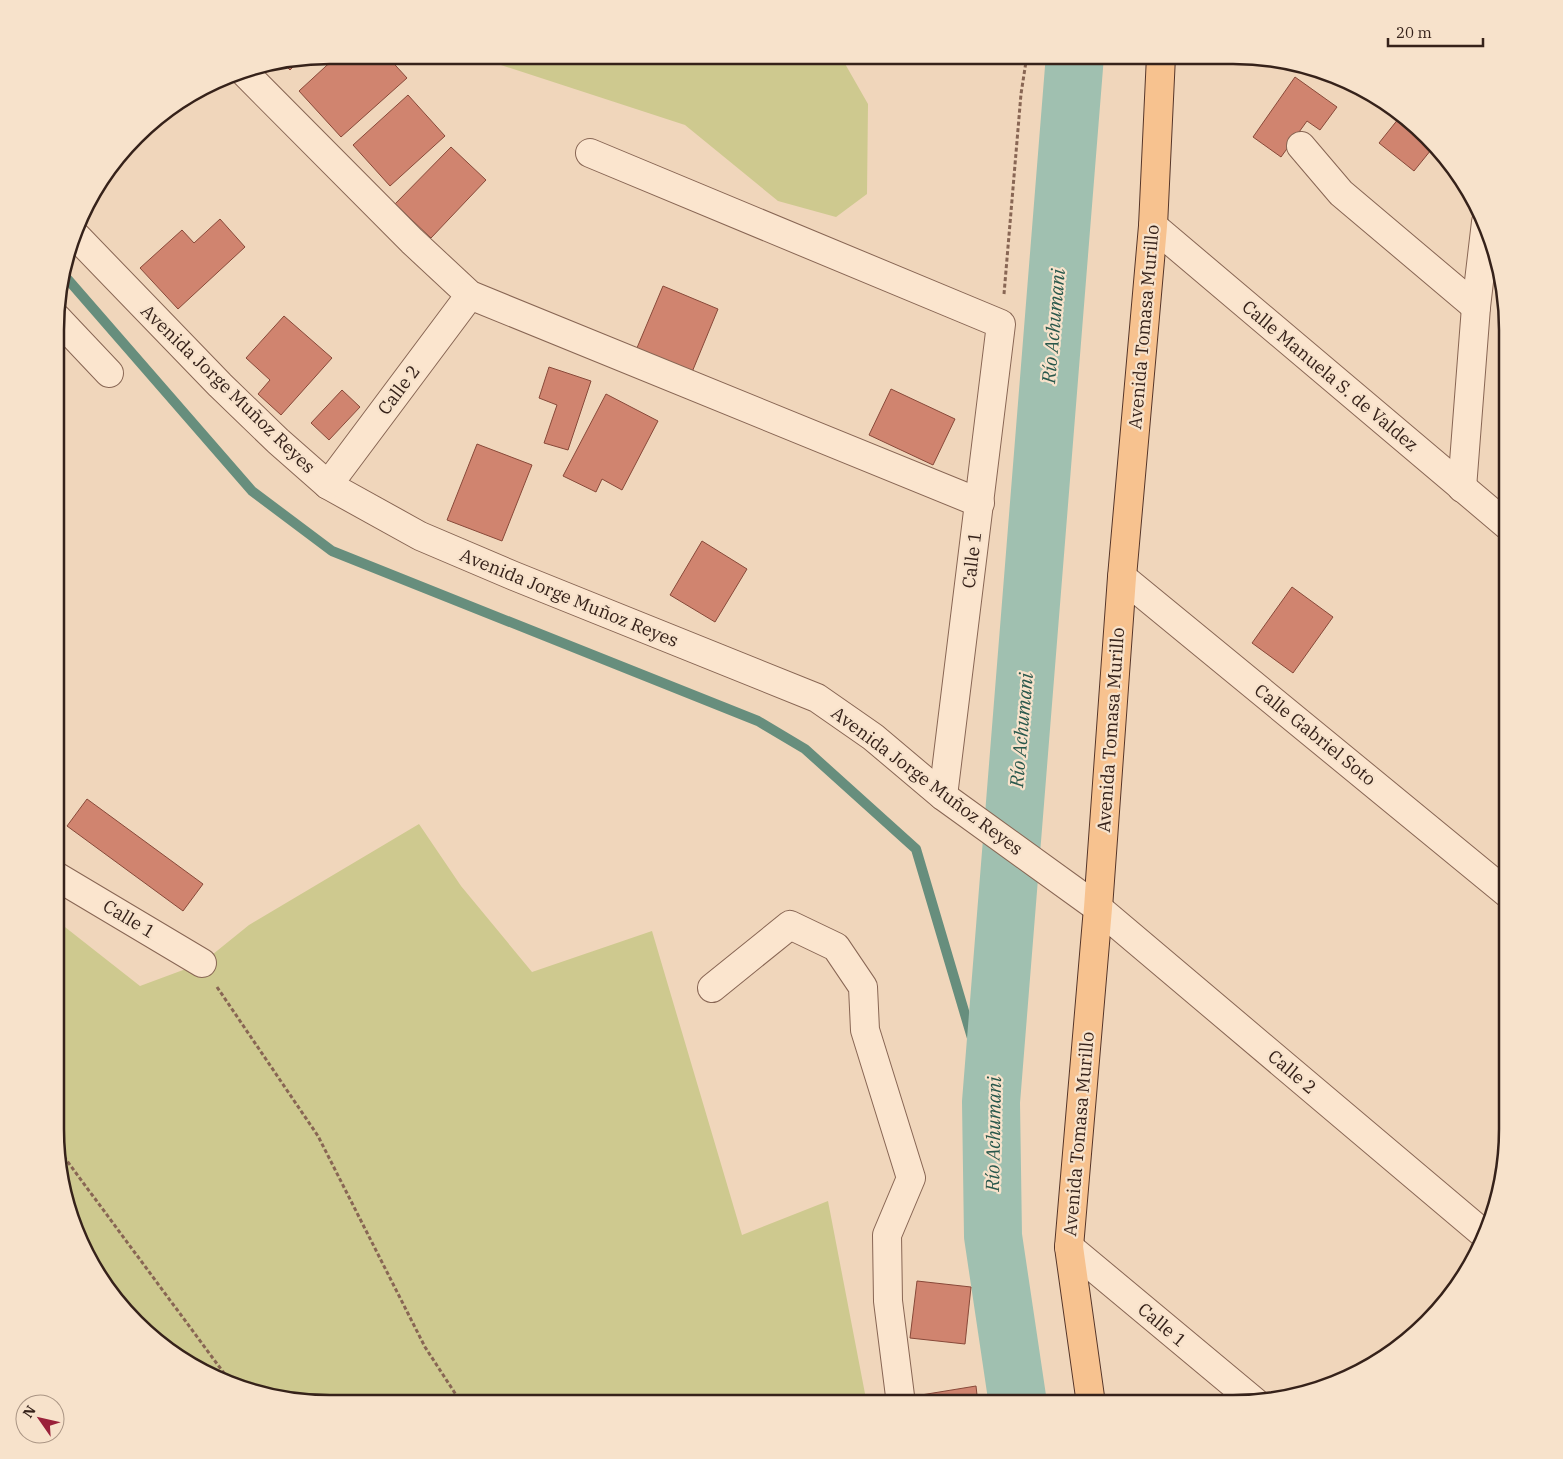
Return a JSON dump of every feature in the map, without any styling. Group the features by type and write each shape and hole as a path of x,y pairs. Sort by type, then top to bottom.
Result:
{"main road":[{"name":"Avenida Tomasa Murillo","path":"1089,1395 1069,1247 1098,908 1122,577 1153,226 1161,64"}],"street":[{"path":"249,77 412,241 470,295 980,503"},
{"path":"1301,146 1341,193 1476,307"},
{"path":"590,154 1001,324"},
{"name":"Calle Manuela S. de Valdez","path":"1153,226 1499,519"},
{"name":"Avenida Jorge Muñoz Reyes","path":"79,241 220,385 278,441 328,485 428,539 514,576 817,698 873,737 943,796 972,814 1032,861 1098,908"},
{"path":"1462,488 1476,307 1484,241"},
{"name":"Calle 2","path":"328,485 470,295"},
{"name":"Calle 1","path":"943,796 1001,324"},
{"path":"64,325 109,373"},
{"name":"Calle Gabriel Soto","path":"1122,577 1499,887"},
{"name":"Calle 1","path":"64,881 202,963"},
{"name":"Calle 2","path":"1098,908 1479,1230"},
{"path":"712,988 790,925 836,947 863,987 865,1030 911,1178 887,1235 888,1301 900,1395"},
{"name":"Calle 1","path":"1069,1247 1247,1395"}],"path":[{"path":"1001,324 1021,94 1026,64"},
{"path":"202,963 266,1062 318,1136 425,1347 456,1395"},
{"path":"65,1159 224,1373"}],"shaded area":[{"path":"498,64 845,64 868,104 867,194 836,217 778,201 685,125"},
{"path":"419,824 461,886 532,972 652,931 742,1235 828,1201 865,1395 313,1395 261,1386 228,1375 197,1360 168,1340 130,1305 109,1277 91,1247 73,1198 64,1146 64,926 140,986 202,963 249,925"}],"building":[{"path":"328,64 394,64 407,78 341,137 299,91"},
{"path":"1295,77 1337,107 1320,130 1307,121 1281,157 1253,137"},
{"path":"408,95 445,136 390,186 353,145"},
{"path":"1397,121 1430,151 1414,171 1379,143"},
{"path":"451,147 486,180 431,238 395,204"},
{"path":"220,219 245,247 178,309 140,268 182,230 194,243"},
{"path":"663,286 718,309 690,377 634,355"},
{"path":"284,316 332,358 281,415 258,394 270,380 246,358"},
{"path":"549,367 591,381 568,450 544,443 557,405 539,398"},
{"path":"891,389 955,419 933,465 869,435"},
{"path":"342,390 360,407 329,440 311,423"},
{"path":"606,394 658,421 622,490 602,479 596,492 563,476"},
{"path":"477,444 532,465 502,541 447,520"},
{"path":"702,541 747,569 715,622 670,595"},
{"path":"1292,587 1333,617 1293,673 1252,643"},
{"path":"87,799 203,884 183,911 67,826"},
{"path":"917,1281 971,1287 965,1344 910,1338"},
{"path":"976,1386 977,1395 921,1395"}],"waterway":[{"name":"Río Achumani","path":"1017,1395 993,1236 991,1102 1074,64"},
{"path":"69,280 252,491 332,551 758,721 805,749 916,849 991,1102"}]}
